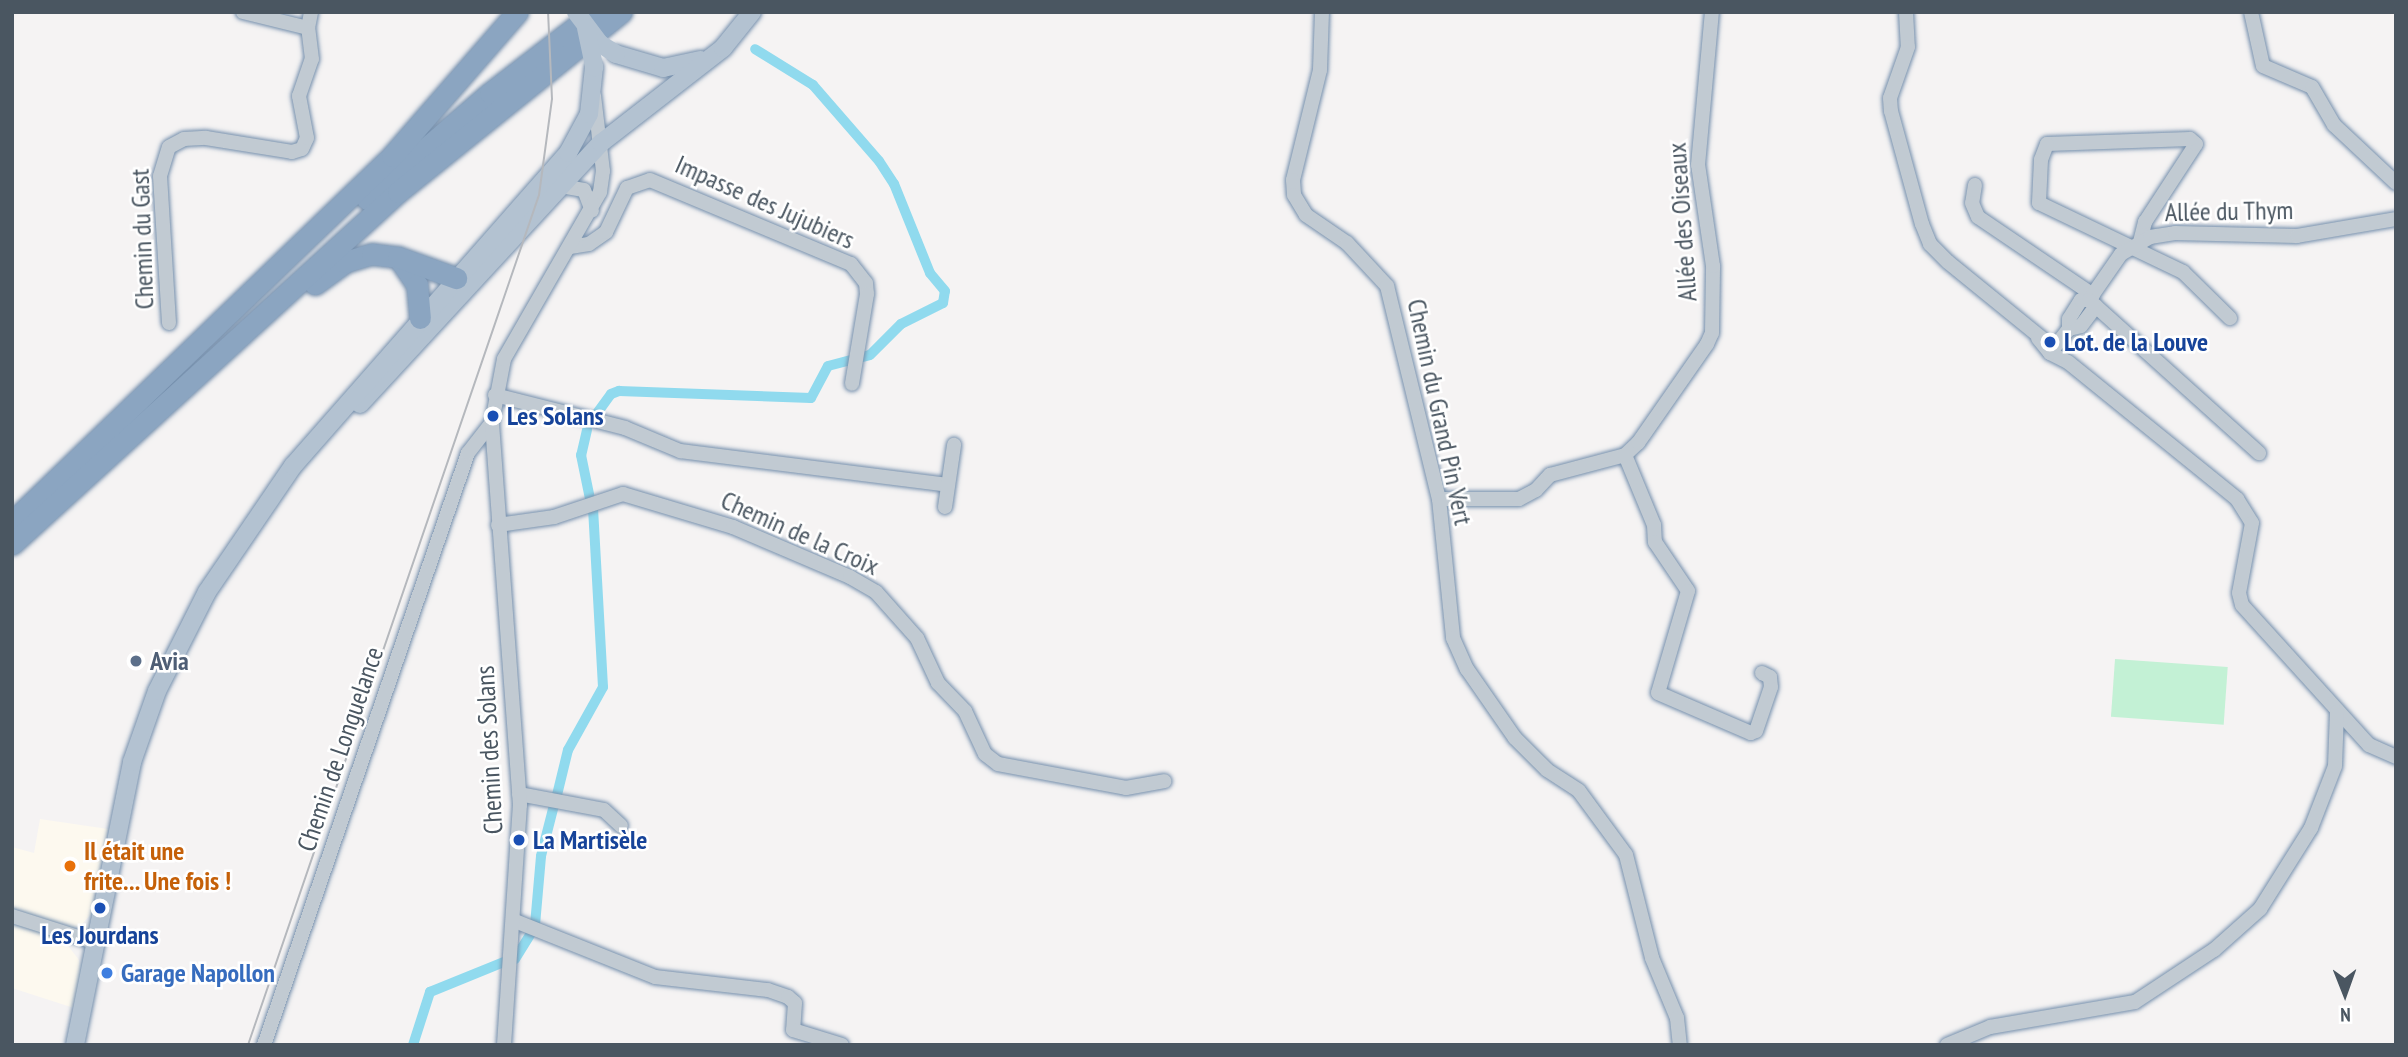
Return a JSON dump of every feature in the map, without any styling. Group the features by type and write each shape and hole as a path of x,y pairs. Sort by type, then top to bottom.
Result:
{"highway":[{"path":"144,399 392,156 517,12"},
{"path":"12,522 144,399 385,183 557,50 621,12"},
{"path":"557,50 586,17"},
{"path":"12,544 530,71"},
{"path":"114,450 345,262 372,254 398,257 456,278"},
{"path":"398,257 417,285 420,318"}],"main road":[{"path":"271,497 601,143 734,37 752,12"},
{"path":"586,17 615,54 663,68 710,56"},
{"path":"75,1045 114,836 148,710 207,592 271,497 581,131 593,94 594,67 586,17"},
{"path":"456,278 468,278 512,239"}],"street":[{"path":"243,12 308,29 311,12"},
{"name":"Chemin du Grand Pin Vert","path":"1322,12 1320,70 1293,180 1294,195 1306,215 1348,243 1387,286 1438,499 1445,594 1453,638 1467,669 1515,738 1547,770 1579,791 1626,855 1652,958 1677,1018 1680,1045"},
{"name":"Allée des Oiseaux","path":"1625,455 1639,443 1712,333 1713,266 1698,165 1712,12"},
{"path":"1906,12 1908,47 1890,98 1891,111 1930,244 2038,338 2237,499 2248,512 2252,540 2243,568 2242,605 2313,680 2337,712 2369,745 2396,757"},
{"path":"2252,12 2263,66 2312,87 2334,125 2396,183"},
{"name":"Chemin du Gast","path":"169,323 169,284 162,251 164,155 176,142 194,138 292,152 302,149 307,138 299,96 312,59 308,29"},
{"path":"593,94 601,143 600,192 593,211"},
{"path":"2135,245 2145,222 2196,144 2190,139 2047,144 2041,160 2039,202 2135,245 2183,272 2230,318"},
{"name":"Impasse des Jujubiers","path":"570,247 589,244 606,232 627,188 635,182 661,183 851,264 866,283 867,294 852,384"},
{"path":"1975,185 1972,203 1978,216 2090,300 2259,453"},
{"path":"555,192 584,190 593,211"},
{"name":"Chemin des Solans","path":"503,1045 514,921 519,794 492,452 492,422 495,395 504,359 593,211"},
{"name":"Allée du Thym","path":"2053,350 2069,329 2081,326 2090,300 2121,254 2135,245 2175,233 2297,236 2396,219"},
{"path":"499,378 517,401"},
{"path":"495,395 625,428 680,451 948,485"},
{"name":"Chemin de Longuelance","path":"264,1045 473,444 492,422"},
{"path":"945,507 954,445"},
{"path":"464,469 473,458 492,452"},
{"path":"1438,499 1519,499 1558,472 1625,455 1654,525 1655,542 1688,591 1658,693 1751,733 1756,731 1771,687 1770,677 1762,673"},
{"name":"Chemin de la Croix","path":"498,525 554,517 624,494 733,527 850,577 876,592 917,638 938,683 965,711 985,754 998,764 1126,788 1164,781"},
{"path":"1947,1045 1990,1027 2135,1002 2214,950 2260,909 2311,828 2336,766 2337,712"},
{"path":"519,794 604,810 621,826"},
{"path":"12,916 94,942"},
{"path":"514,921 655,976 768,990 788,997 795,1003 793,1030 842,1045"}],"shaded area":[{"path":"40,819 108,829 93,912 80,926 73,927 69,947 79,960 80,974 74,1008 12,988 12,847 34,853"}],"green space":[{"path":"2115,659 2228,667 2224,725 2111,717"}],"waterway":[{"path":"595,416 611,394 619,391 811,398 828,366 870,355 901,324 943,303 945,291 930,273 894,184 879,161 813,85 755,49"},
{"path":"587,430 581,455 590,499"},
{"path":"557,795 568,750 603,687 593,508"},
{"path":"535,925 541,856 554,805"},
{"path":"515,959 531,933"},
{"path":"413,1045 430,992 504,962"}],"tram line":[{"path":"248,1045 539,195 552,99 548,12"}],"place":[{"name":"Lot. de la Louve","path":"2050,342"},
{"name":"Les Solans","path":"493,416"},
{"name":"Avia","path":"136,661"},
{"name":"La Martisèle","path":"519,840"},
{"name":"Il était une frite... Une fois !","path":"70,866"},
{"name":"Les Jourdans","path":"100,908"},
{"name":"Garage Napollon","path":"107,973"}]}
